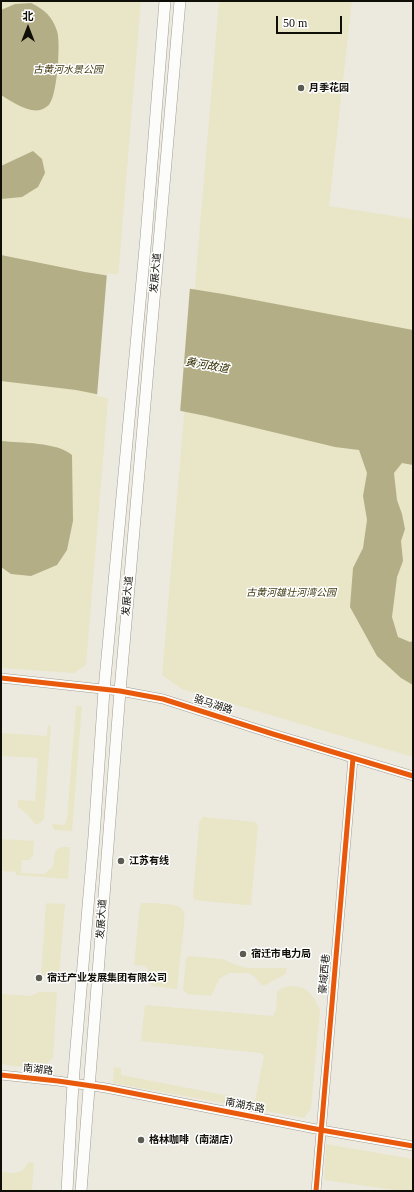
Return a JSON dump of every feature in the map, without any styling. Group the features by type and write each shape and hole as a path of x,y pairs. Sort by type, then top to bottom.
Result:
{"main road":[{"name":"发展大道","path":"67,1191 73,1083 94,836 104,690 146,237 165,1"},
{"name":"发展大道","path":"81,1191 120,692 180,1"}],"street":[{"name":"骆马湖路","path":"1,678 120,692 163,699 413,776"},
{"name":"豪域西巷","path":"316,1191 353,758"},
{"name":"南湖路","path":"1,1075 73,1083"},
{"name":"南湖东路","path":"73,1083 413,1146"}],"green space":[{"name":"古黄河水景公园","path":"1,1 141,1 86,665 74,673 1,668"},
{"name":"古黄河雄壮河湾公园","path":"219,1 352,1 329,206 413,219 413,757 182,689 162,675"},
{"path":"76,706 82,706 72,831 54,830 52,824 65,825 67,819"},
{"path":"48,725 51,727 44,819 40,823 35,824 27,814 18,807 18,800 35,801 38,758 1,756 1,733 47,736"},
{"path":"203,817 255,822 258,826 251,905 195,900 193,897 199,823"},
{"path":"1,839 34,841 33,857 31,857 30,860 22,860 21,873 44,874 52,868 55,852 59,848 70,847 68,879 16,875 16,872 1,871"},
{"path":"46,903 65,904 59,976 41,975"},
{"path":"142,903 174,905 181,908 183,911 185,920 177,989 151,986 151,975 147,968 145,966 134,965 140,905"},
{"path":"188,956 223,959 247,968 287,968 286,974 262,986 255,977 248,973 230,973 220,978 211,996 188,994 183,990 186,959"},
{"path":"289,986 305,989 309,992 320,1010 311,1108 304,1118 113,1083 114,1067 121,1068 121,1075 255,1101 264,1056 261,1053 141,1041 145,1005 273,1016 276,1011 277,992 282,988"},
{"path":"39,992 57,992 53,1058 42,1065 35,1067 21,1067 1,1064 1,994 31,996"},
{"path":"326,1144 413,1159 413,1191 402,1191 324,1180"},
{"path":"28,1162 34,1163 32,1191 1,1191 1,1172 20,1172"}],"water":[{"path":"31,3 44,11 53,21 57,31 59,46 55,90 49,104 40,110 30,110 1,95 1,10 15,4"},
{"path":"33,151 42,159 45,173 38,187 22,197 1,199 1,166"},
{"name":"黄河故道","path":"1,255 85,272 223,294 413,330 413,465 402,463 394,473 397,500 405,529 401,541 403,561 397,577 392,617 398,637 410,642 413,641 413,685 401,678 377,656 350,607 353,568 363,548 367,520 363,496 367,473 359,450 335,447 206,416 76,390 1,381"},
{"path":"1,441 48,445 72,455 73,521 67,550 57,565 31,576 11,574 1,567"}],"pier":[{"path":"107,273 190,287 180,413 97,396"}],"cycle path":[{"path":"1,678 120,691 163,699 413,776"},
{"path":"316,1191 353,758"},
{"path":"1,1075 106,1088 321,1130 413,1146"}],"place":[{"name":"月季花园","path":"301,88"},
{"name":"江苏有线","path":"121,861"},
{"name":"宿迁市电力局","path":"243,954"},
{"name":"宿迁产业发展集团有限公司","path":"39,978"},
{"name":"格林咖啡（南湖店）","path":"141,1140"}]}
